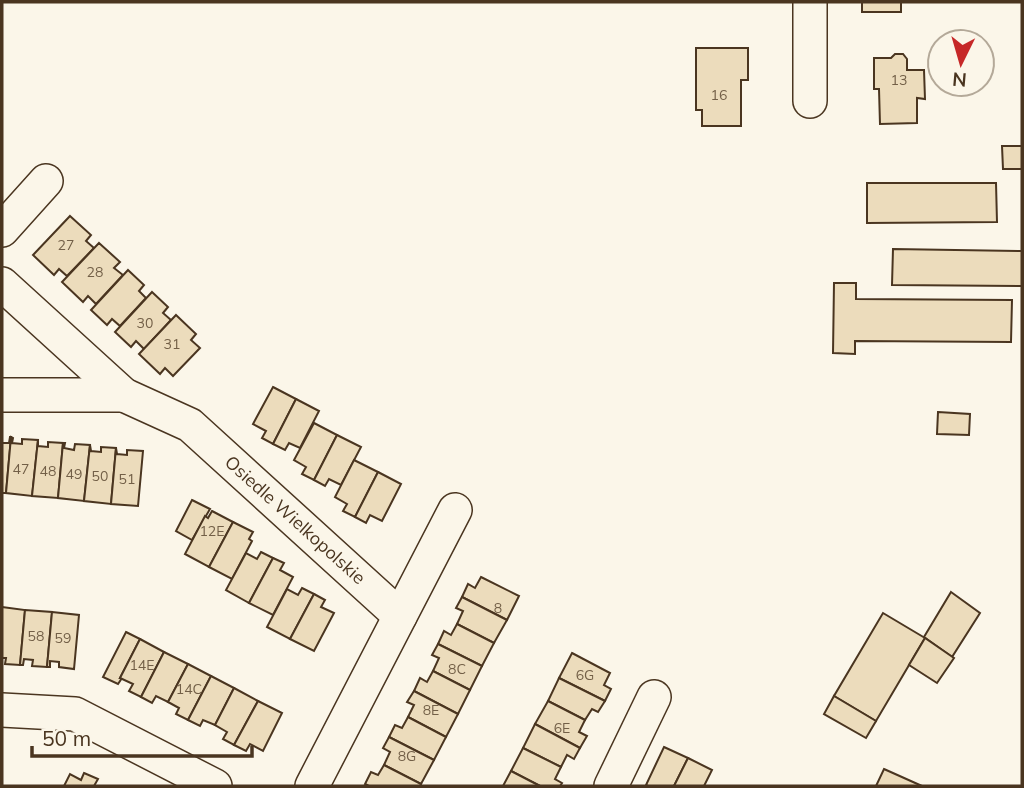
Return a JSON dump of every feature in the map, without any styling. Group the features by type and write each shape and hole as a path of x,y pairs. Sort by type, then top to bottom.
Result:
{"street":[{"path":"810,2 810,101"},
{"path":"2,230 46,181"},
{"path":"2,284 124,395"},
{"path":"2,395 124,395"},
{"name":"Osiedle Wielkopolskie","path":"124,395 190,425 400,616"},
{"path":"312,786 455,510"},
{"path":"611,786 654,697"},
{"path":"2,710 75,715 215,786"}],"building":[{"path":"862,2 901,2 901,12 862,12"},
{"path":"696,48 748,48 748,80 741,80 741,126 702,126 702,110 696,110"},
{"path":"895,54 903,54 907,59 907,70 924,70 925,99 917,98 917,123 880,124 879,89 874,89 874,58 891,58"},
{"path":"1002,146 1022,146 1022,169 1003,169"},
{"path":"867,183 996,183 997,222 867,223"},
{"path":"70,216 91,235 86,241 94,248 67,276 59,269 54,275 33,255"},
{"path":"99,243 120,262 114,268 123,275 96,304 88,296 83,302 62,282"},
{"path":"893,249 1022,251 1022,286 892,285"},
{"path":"128,270 144,285 139,291 146,298 120,326 112,319 107,325 91,310"},
{"path":"834,283 856,283 856,299 1012,300 1011,342 855,341 855,354 833,353"},
{"path":"152,292 168,307 163,313 171,320 144,349 136,341 131,347 115,332"},
{"path":"176,315 196,334 191,340 200,348 173,376 165,368 160,374 139,354"},
{"path":"273,387 296,399 273,444 262,438 266,431 253,424"},
{"path":"296,399 319,411 300,448 289,443 285,450 273,444"},
{"path":"938,412 970,414 969,435 937,434"},
{"path":"314,423 337,435 314,480 302,474 306,467 294,460"},
{"path":"337,435 361,447 341,485 329,479 325,486 314,480"},
{"path":"10,437 6,493 2,493 2,443 9,443"},
{"path":"11,437 12,443 22,444 22,439 38,440 32,496 6,493"},
{"path":"38,440 38,446 48,447 48,442 63,443 58,498 32,496"},
{"path":"63,443 64,448 74,450 75,444 90,445 84,501 58,498"},
{"path":"90,445 91,451 101,452 101,447 116,448 111,504 84,501"},
{"path":"116,448 117,454 127,455 127,450 143,451 138,506 111,504"},
{"path":"354,460 378,472 355,517 343,511 347,504 335,497"},
{"path":"378,472 401,484 382,521 370,515 366,523 355,517"},
{"path":"192,500 210,509 192,540 176,531"},
{"path":"212,511 233,522 209,567 185,554 205,516 208,518"},
{"path":"233,522 253,532 249,539 252,541 232,579 209,567"},
{"path":"261,552 273,558 249,603 226,590 246,553 257,559"},
{"path":"273,558 284,563 280,570 293,577 273,615 249,603"},
{"path":"481,577 519,596 507,620 462,597 468,584 475,588"},
{"path":"302,588 314,594 290,639 267,627 287,589 298,595"},
{"path":"951,592 980,613 952,657 924,637"},
{"path":"314,594 325,600 321,607 334,613 314,651 290,639"},
{"path":"462,597 507,620 494,643 457,624 463,611 456,608"},
{"path":"2,607 25,610 20,665 5,664 6,658 2,658"},
{"path":"25,610 52,612 47,667 32,666 33,660 24,659 23,665 20,665"},
{"path":"52,612 79,615 74,669 59,667 59,662 50,661 50,667 47,667"},
{"path":"883,613 925,638 876,721 834,696"},
{"path":"457,624 494,643 482,666 438,644 444,631 451,635"},
{"path":"126,632 140,639 118,684 103,677"},
{"path":"925,638 954,658 937,683 909,665"},
{"path":"140,639 164,652 141,697 129,691 133,684 120,678"},
{"path":"438,644 482,666 470,690 433,671 439,658 432,655"},
{"path":"164,652 188,664 168,702 156,696 152,703 141,697"},
{"path":"572,653 610,673 604,685 611,689 605,701 559,678"},
{"path":"188,664 211,676 188,720 176,714 179,708 168,702"},
{"path":"433,671 470,690 458,714 414,691 420,678 427,682"},
{"path":"211,676 234,688 215,725 203,720 200,726 188,720"},
{"path":"559,678 605,701 598,712 592,709 585,720 548,701"},
{"path":"234,688 258,701 234,745 223,739 227,732 215,725"},
{"path":"414,691 458,714 446,737 408,717 414,705 407,702"},
{"path":"834,696 876,721 866,738 824,714"},
{"path":"258,701 282,713 263,751 250,744 246,751 234,745"},
{"path":"548,701 585,720 579,732 587,736 580,748 535,724"},
{"path":"408,717 446,737 434,760 389,737 395,725 402,728"},
{"path":"535,724 580,748 574,759 567,755 561,767 523,748"},
{"path":"389,737 434,760 421,784 384,765 390,752 383,748"},
{"path":"664,747 688,758 674,786 648,786 646,785"},
{"path":"523,748 561,767 555,779 562,783 560,786 540,786 511,771"},
{"path":"688,758 712,770 704,786 674,786"},
{"path":"384,765 421,784 420,786 365,784 371,772 378,775"},
{"path":"884,769 922,786 876,786"},
{"path":"511,771 540,786 503,786"},
{"path":"84,773 98,779 94,786 64,786 70,774 81,780"}]}
